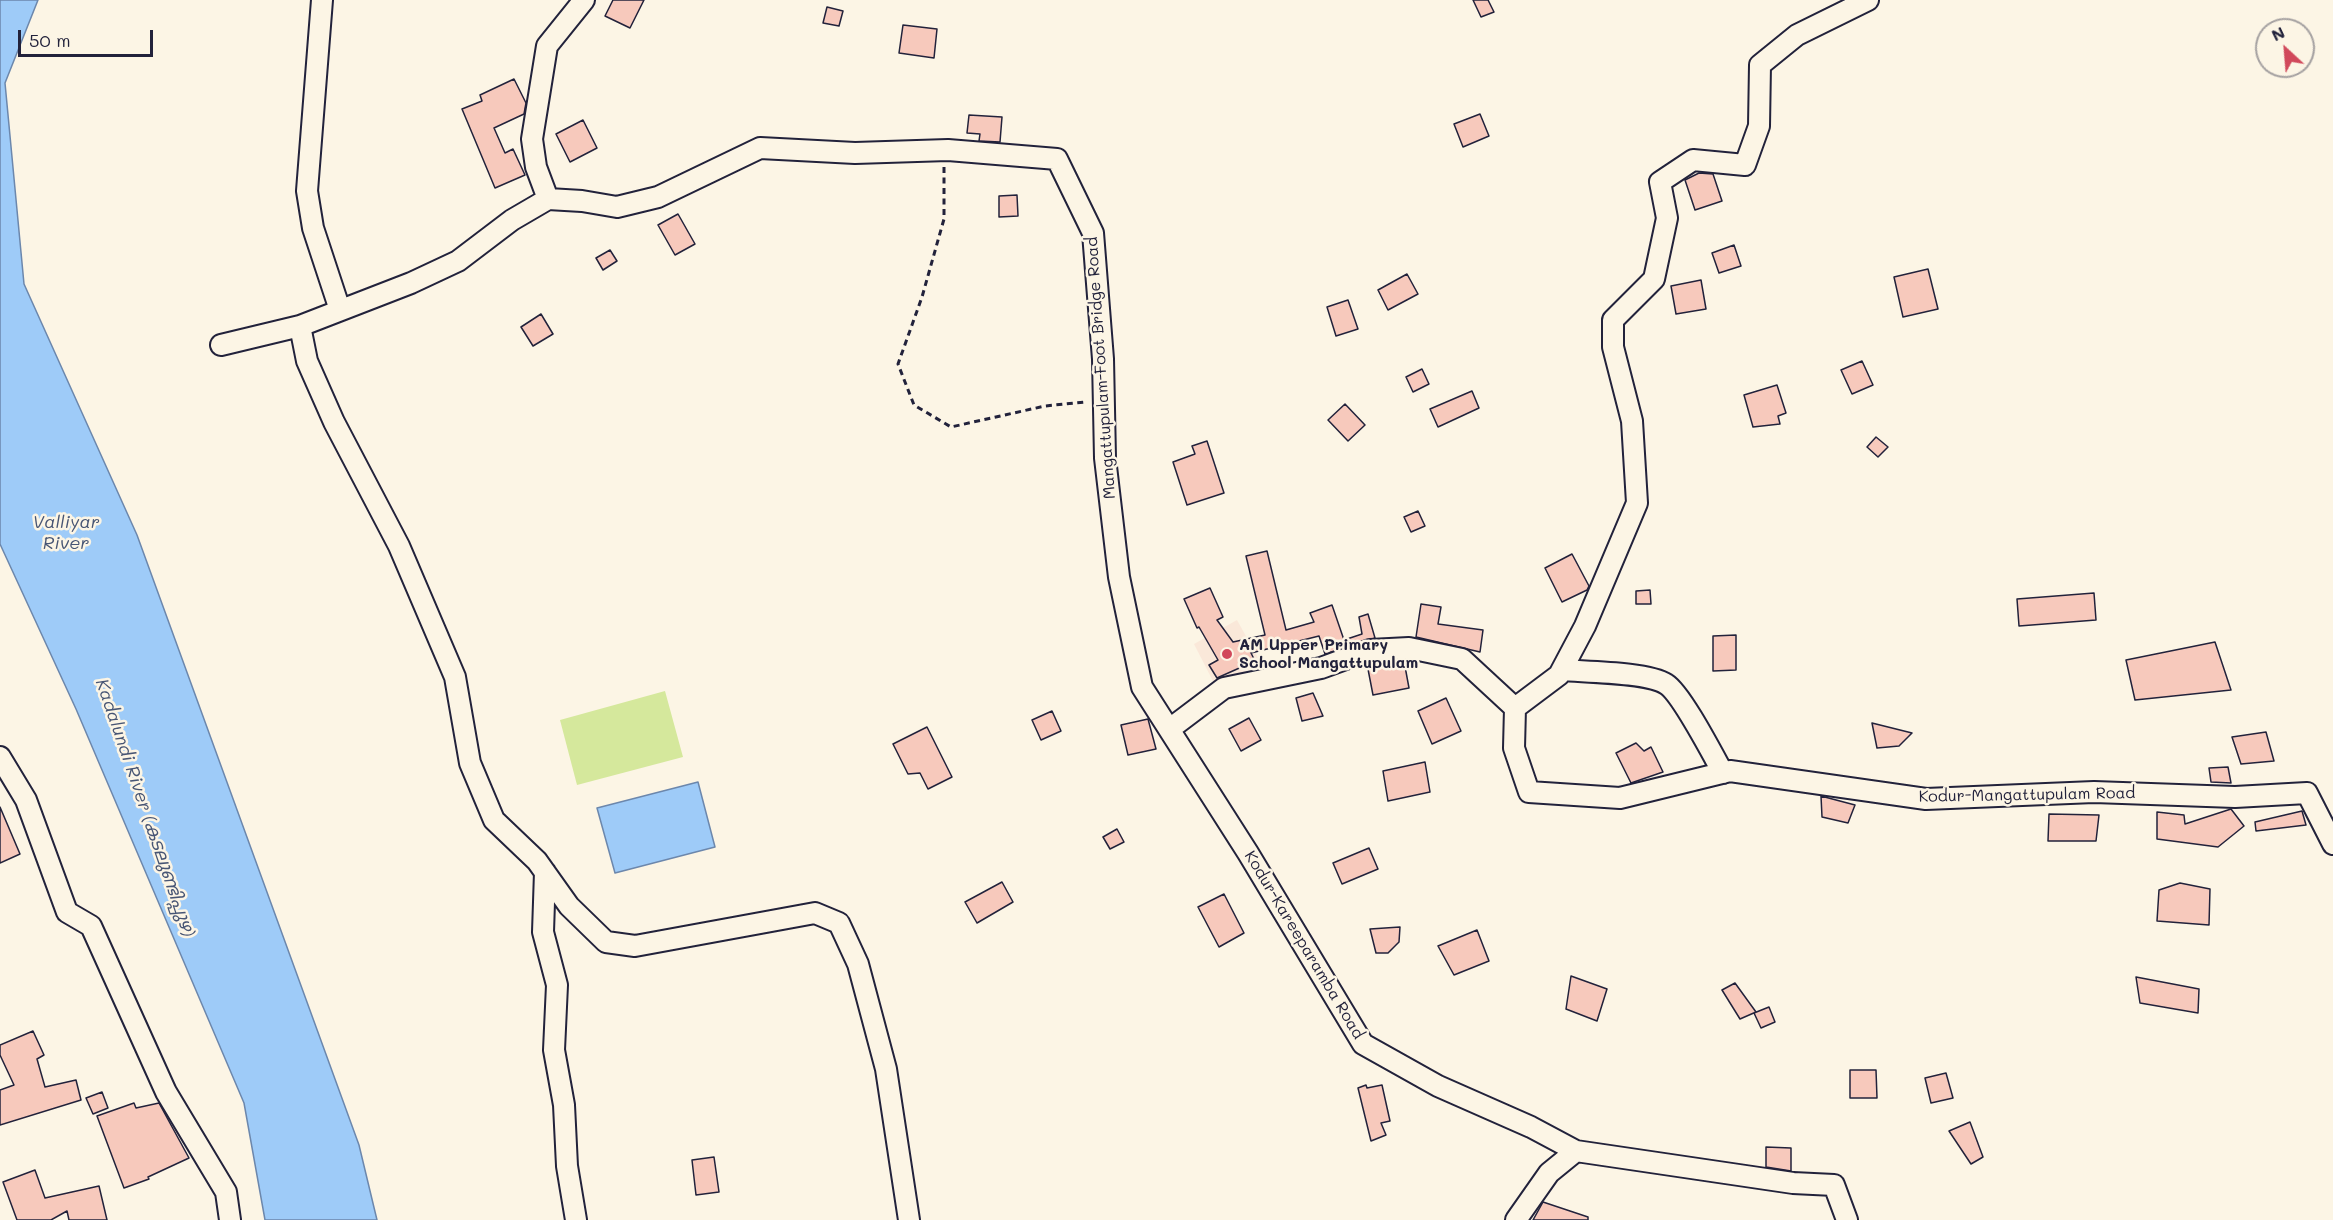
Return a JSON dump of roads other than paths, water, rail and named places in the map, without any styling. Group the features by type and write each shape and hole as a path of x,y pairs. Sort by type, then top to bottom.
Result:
{"street":[{"path":"322,0 308,191 313,228 340,310"},
{"path":"221,345 300,326 459,261 512,220 548,199 537,167 532,139 548,46 584,0"},
{"path":"1171,728 1224,688 1321,668 1370,650 1409,648 1462,659 1515,708 1559,675 1585,626 1637,503 1632,421 1613,347 1613,320 1654,279 1667,218 1660,182 1693,160 1745,165 1759,126 1760,65 1797,35 1868,0"},
{"name":"Mangattupulam-Foot Bridge Road","path":"548,199 582,201 617,207 658,197 760,148 855,153 944,150 1057,159 1093,233 1104,400 1105,458 1119,577 1142,687 1171,728"},
{"path":"300,326 307,361 334,422 399,546 455,676 470,763 494,820 545,872 569,906 606,942 636,946 815,914 839,923 858,964 886,1069 909,1220"},
{"path":"1562,670 1636,676 1667,684 1701,731 1723,773"},
{"name":"Kodur-Mangattupulam Road","path":"1515,708 1514,748 1529,792 1620,798 1730,771 1926,799 2094,792 2235,797 2307,793 2333,844"},
{"name":"Kodur-Kareeparamba Road","path":"1171,728 1363,1044 1438,1086 1532,1127 1576,1151 1793,1183 1834,1185 1847,1220"},
{"path":"0,758 26,800 67,912 91,926 166,1092 226,1192 230,1220"},
{"path":"545,872 543,932 557,985 554,1050 564,1105 567,1166 576,1220"},
{"path":"1516,1220 1549,1173 1576,1151"}],"water":[{"name":"Valliyar River","path":"0,0 38,0 5,83 24,284 137,535 359,1145 377,1220 265,1220 244,1103 76,709 0,544"},
{"path":"698,782 715,847 615,873 597,808"}],"place":[{"name":"AM Upper Primary School Mangattupulam","path":"1227,654"}],"water label":[{"name":"Kadalundi River (കടലുണ്ടിപ്പുഴ)","path":"145,808"}]}
